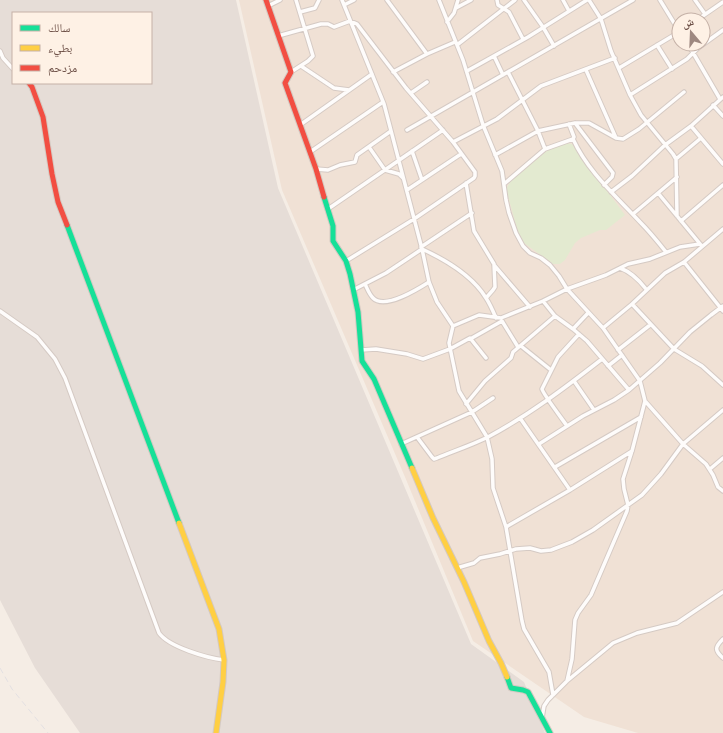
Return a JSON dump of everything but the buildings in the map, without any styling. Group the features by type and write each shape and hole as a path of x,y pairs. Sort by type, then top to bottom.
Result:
{"street":[{"path":"266,0 291,72"},
{"path":"268,6 280,0"},
{"path":"296,0 313,56 291,72 285,83 316,169 333,226 333,241 346,261 358,312 362,361 374,379 433,518 489,641 501,663 511,688 523,689 528,692 550,733"},
{"path":"300,12 315,8 319,0"},
{"path":"342,0 384,102 422,248 429,282 437,302 453,326 449,343 459,391 487,437 492,459 493,488 506,527 524,629 548,672 552,695"},
{"path":"344,5 354,0"},
{"path":"387,0 427,54"},
{"path":"439,0 467,71 483,125 502,171 509,213 516,233 523,246 530,253 541,258 550,265 567,288 602,328 640,381 645,401 683,444 710,469 718,487 723,491"},
{"path":"447,22 452,17 458,0"},
{"path":"456,8 471,0"},
{"path":"497,0 498,5 509,12 523,39"},
{"path":"393,72 427,54 456,43 515,0"},
{"path":"524,0 554,46"},
{"path":"563,0 569,11"},
{"path":"467,71 588,0 601,19 606,38 630,95 646,123 676,159 677,216"},
{"path":"407,130 633,0"},
{"path":"660,0 671,18"},
{"path":"695,0 704,12"},
{"path":"708,12 723,2"},
{"path":"278,36 324,24 334,27 350,21 357,24 393,72 453,142 475,172 476,176 466,183 346,261"},
{"path":"711,39 723,30"},
{"path":"619,68 671,36"},
{"path":"657,45 672,69"},
{"path":"0,51 3,58 12,68"},
{"path":"611,192 632,176 665,145 691,126 722,98 693,52 687,59 630,95"},
{"path":"494,56 503,75"},
{"path":"453,142 497,119 541,86 615,58"},
{"path":"301,66 334,88 349,90"},
{"path":"586,70 616,138"},
{"path":"508,72 538,131 545,149"},
{"path":"300,125 372,74"},
{"path":"411,93 427,82"},
{"path":"30,84 43,118 58,202 219,629 224,660 223,682 216,733"},
{"path":"495,155 538,131 575,123 589,124 616,138 623,139 630,136 684,92"},
{"path":"310,152 384,102"},
{"path":"713,105 723,116"},
{"path":"575,123 613,173 612,177 604,185"},
{"path":"569,124 574,137 573,139 579,151 604,185 633,214 666,252"},
{"path":"691,126 723,164"},
{"path":"328,209 442,130"},
{"path":"316,169 328,170 343,164 355,162 357,155 391,131"},
{"path":"676,159 701,138"},
{"path":"504,184 545,149 573,139"},
{"path":"369,146 385,170 399,174 404,178"},
{"path":"412,151 422,180"},
{"path":"407,190 461,154"},
{"path":"633,214 677,177"},
{"path":"466,183 474,231 494,264 512,288 530,307"},
{"path":"681,221 723,185"},
{"path":"658,193 701,245"},
{"path":"354,290 386,273 472,214"},
{"path":"602,328 632,304 665,273 684,262 701,245 723,229"},
{"path":"361,350 376,349 408,354 423,359 450,349 469,338 472,338 500,319 543,301 567,288 585,283 628,264 650,259 680,247 701,245"},
{"path":"422,248 445,260 472,280 519,346 552,370"},
{"path":"539,444 629,390 660,363 690,332 722,308 684,262"},
{"path":"486,298 495,287 494,264"},
{"path":"620,268 630,273 640,281 646,290"},
{"path":"365,284 373,298 384,301 400,298 429,282"},
{"path":"543,301 555,316 587,341 629,390"},
{"path":"632,304 674,349 702,366 723,385"},
{"path":"0,311 37,337 55,359 65,378 162,638 186,650 206,657 224,660"},
{"path":"573,329 588,313"},
{"path":"453,326 479,315 500,319"},
{"path":"466,404 485,381 511,358 513,352 519,346 555,316"},
{"path":"618,350 650,325"},
{"path":"567,426 543,393 542,389 558,357 578,334"},
{"path":"472,338 486,358"},
{"path":"608,366 622,355"},
{"path":"417,436 434,459 487,437 549,400 602,359"},
{"path":"574,381 594,410"},
{"path":"401,444 472,412 493,398"},
{"path":"567,681 572,659 578,613 592,595 628,505 623,479 632,452 645,401"},
{"path":"457,568 474,563 480,558 516,549 530,548 541,551 559,548 593,530 650,487 683,444 723,410"},
{"path":"555,468 641,417"},
{"path":"520,418 570,490"},
{"path":"506,527 632,452"},
{"path":"710,469 723,458"},
{"path":"542,718 544,706 552,695 613,643 637,633 677,623 723,592"},
{"path":"723,639 717,645 716,649 723,658"}],"shaded area":[{"path":"0,0 236,0 278,188 471,644 524,682 545,733 80,733 35,668 0,600"},
{"path":"239,0 723,0 723,733 638,733 584,717 473,641 405,477 282,190"}],"green space":[{"path":"566,143 572,144 625,215 606,230 600,230 581,238 575,243 565,260 560,264 553,264 524,243 519,236 506,189 512,179 548,150"}],"railway":[{"path":"0,668 12,689 48,733"}],"traffic: fast":[{"path":"324,197 333,226 333,241 346,261 350,274 358,312 362,361 374,379 412,468"},
{"path":"67,225 179,523"},
{"path":"507,677 511,688 528,692 550,733"}],"traffic: slow":[{"path":"412,468 433,518 507,677"},
{"path":"179,523 219,629 224,660 223,682 216,733"}],"traffic: jam":[{"path":"266,0 291,72 285,83 316,169 324,197"},
{"path":"30,84 43,117 58,202 67,225"}]}
